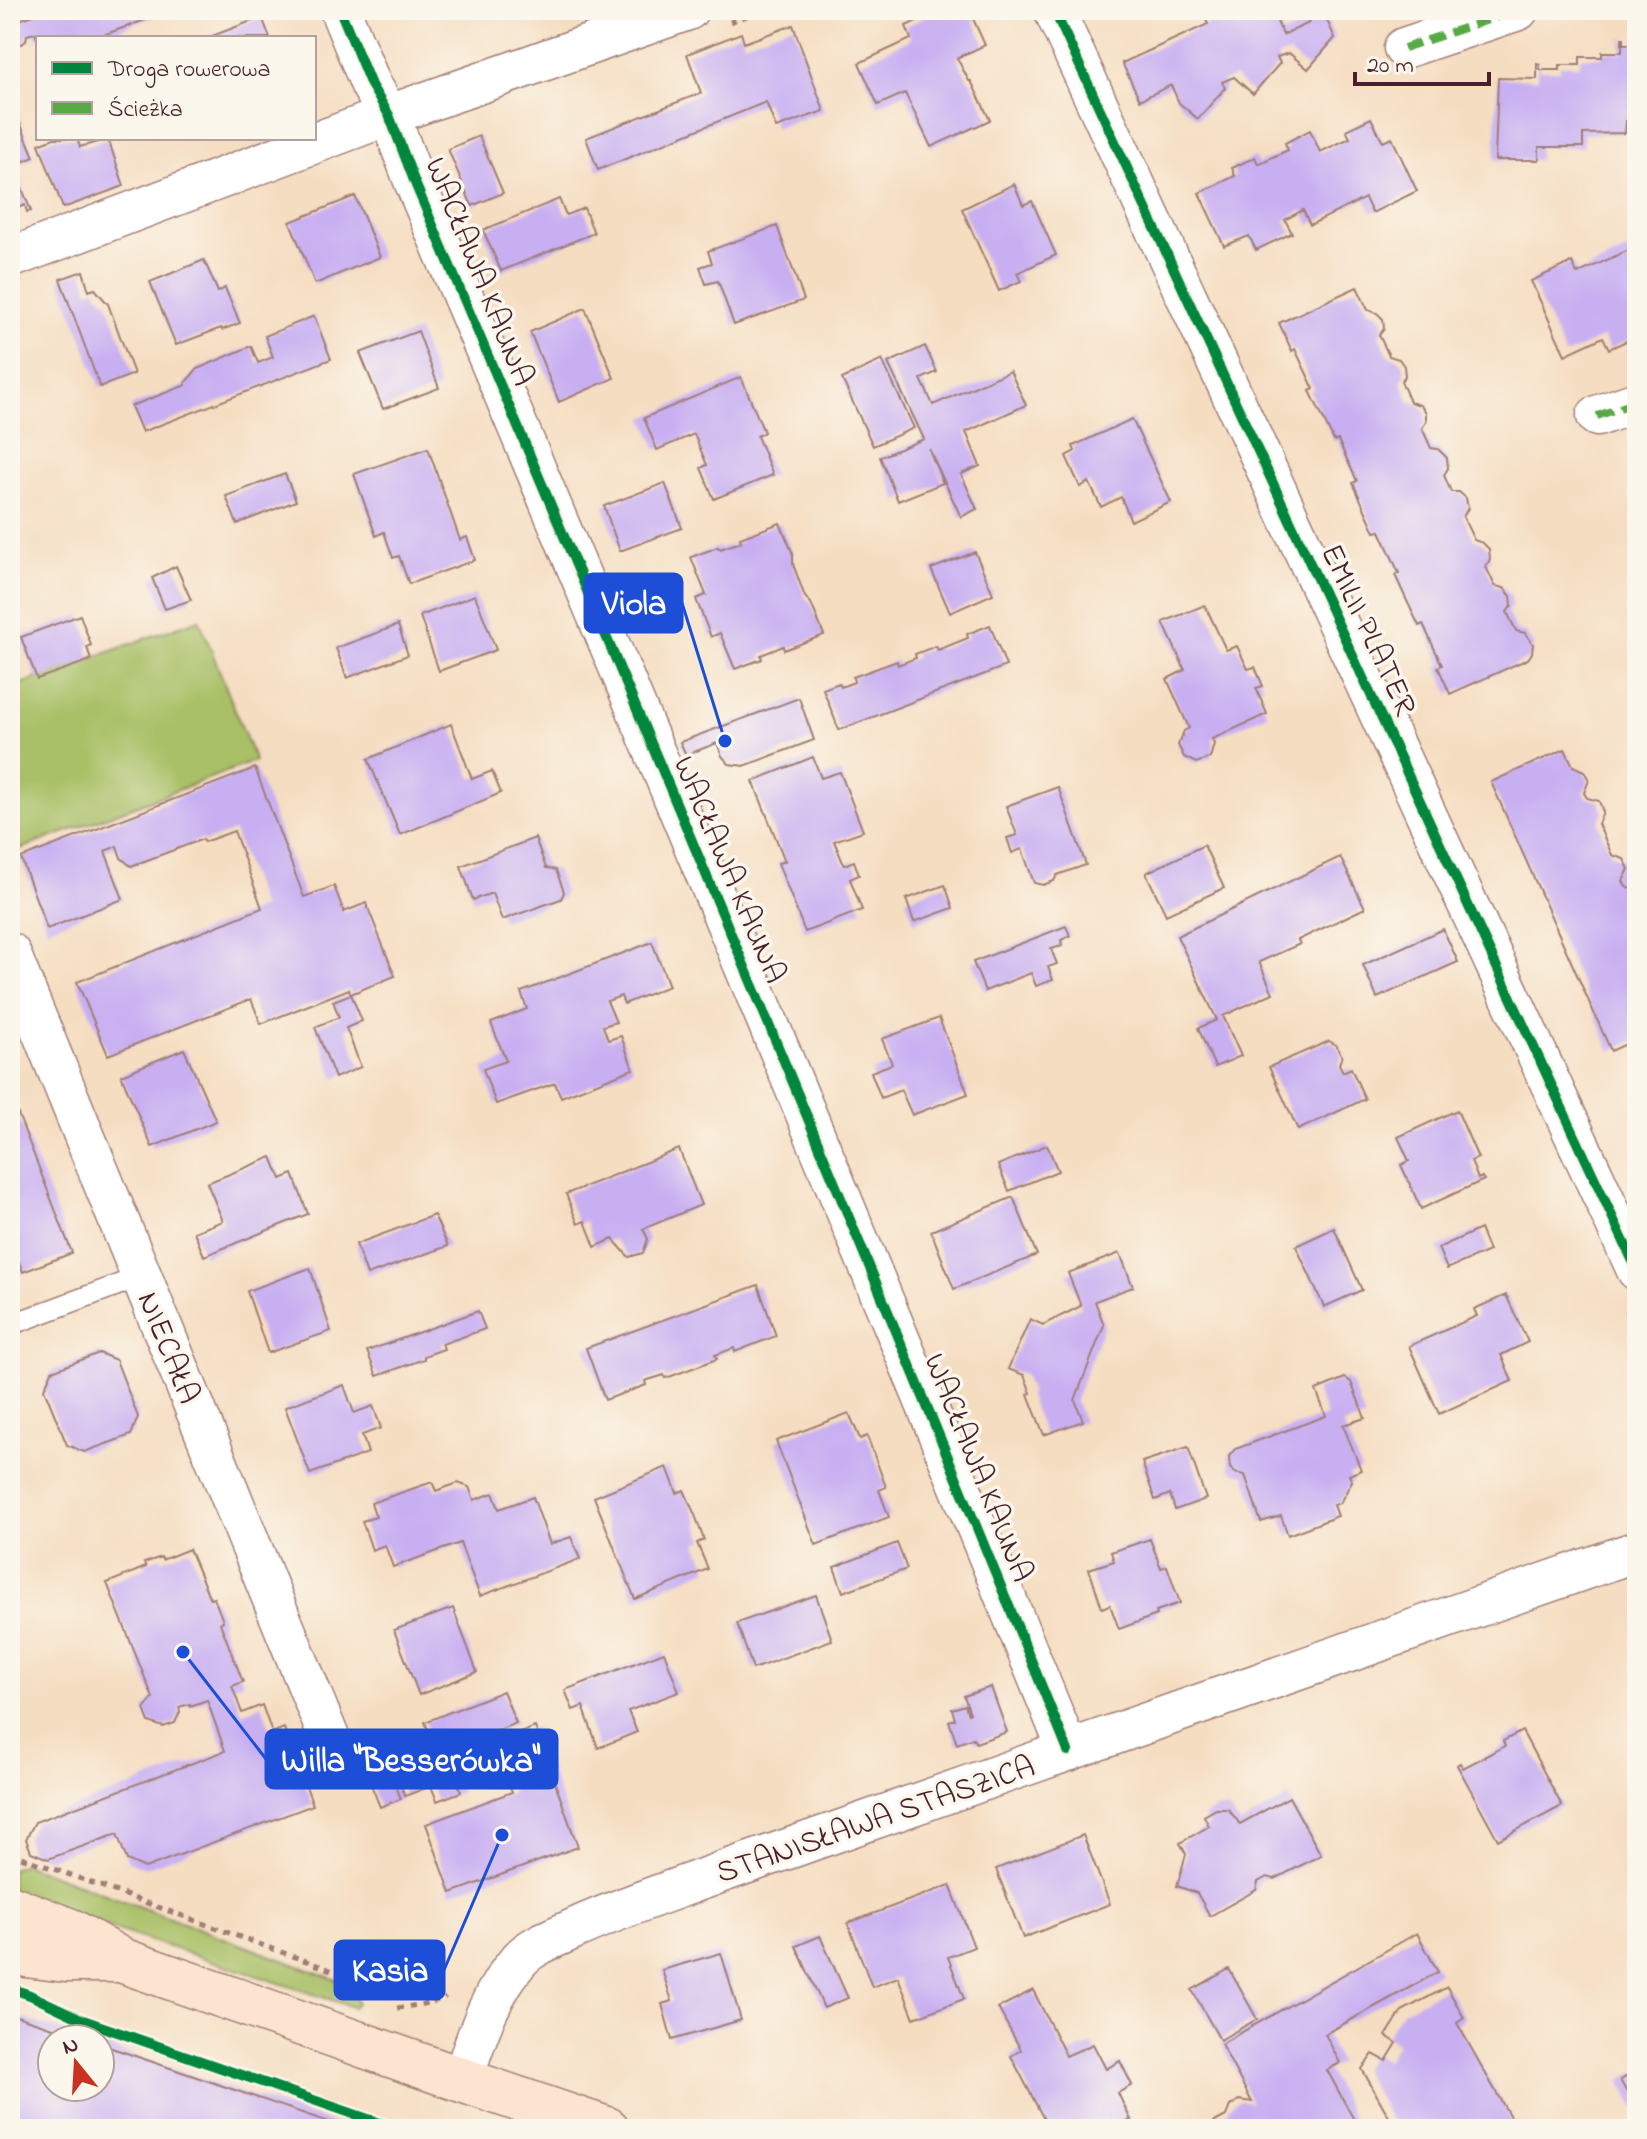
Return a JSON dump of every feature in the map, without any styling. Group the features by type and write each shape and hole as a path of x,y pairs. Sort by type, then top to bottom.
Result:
{"street":[{"name":"WACŁAWA KAUNA","path":"340,10 371,85 389,115 1068,1751"},
{"path":"10,258 389,115 688,10"},
{"name":"EMILII PLATER","path":"1054,10 1637,1270"},
{"path":"1404,48 1518,10"},
{"path":"1597,416 1637,402"},
{"name":"NIECAŁA","path":"10,953 330,1740"},
{"name":"STANISŁAWA STASZICA","path":"462,2080 486,2011 495,1993 522,1957 539,1945 606,1914 1637,1551"},
{"path":"10,1907 71,1931 121,1960 607,2129"},
{"path":"10,1953 66,1960 121,1960"}],"lane":[{"path":"10,1325 142,1276"}],"path":[{"path":"10,1853 358,1980 370,2003"},
{"path":"384,2007 400,2008 443,1999"}],"green space":[{"path":"199,619 255,761 10,853 10,688"},
{"path":"24,1864 353,1986 357,2003 353,2007 10,1895 11,1869"}],"building":[{"path":"48,10 173,10 101,36 36,36 35,33 27,35 22,44 14,43 10,23"},
{"path":"940,10 969,10 985,45 957,58 990,120 931,147 905,93 878,105 859,63 911,39 906,26"},
{"path":"1202,10 1227,10 1228,14 1237,10 1272,10 1283,35 1309,23 1303,10 1337,10 1325,16 1335,38 1308,69 1289,53 1277,57 1280,63 1253,94 1234,77 1222,82 1225,88 1198,119 1179,103 1171,85 1140,100 1122,63 1208,24"},
{"path":"262,17 269,36 212,36"},
{"path":"793,25 824,111 776,128 766,102 598,170 586,138 701,93 687,54 741,33 744,43"},
{"path":"1622,38 1624,44 1637,44 1637,121 1626,121 1625,133 1583,134 1583,147 1539,147 1539,160 1495,160 1498,78 1537,79 1537,64 1540,70 1560,70 1560,65 1580,65 1580,57 1602,57 1602,52 1622,52"},
{"path":"18,118 34,157 13,166 10,159 10,121"},
{"path":"1371,118 1383,142 1392,138 1417,191 1372,213 1365,198 1310,225 1303,210 1285,220 1292,233 1256,250 1249,236 1224,246 1199,193 1235,176 1232,168 1255,157 1258,164 1288,150 1285,143 1310,130 1320,152 1350,138 1346,130"},
{"path":"479,136 503,193 472,206 448,149"},
{"path":"49,140 78,140 80,147 108,140 124,186 63,208 39,144"},
{"path":"13,166 31,211 27,212 25,205 10,211 10,167"},
{"path":"1014,184 1023,205 1032,201 1056,255 1017,273 1021,281 999,291 962,209"},
{"path":"355,196 380,257 315,284 290,222"},
{"path":"559,199 566,215 584,208 594,233 501,271 483,230"},
{"path":"777,226 804,300 734,325 718,281 706,284 700,267 712,263 708,251"},
{"path":"1637,246 1637,336 1609,349 1603,337 1565,355 1531,281 1572,262 1577,274"},
{"path":"204,260 218,292 225,288 240,323 176,345 150,282"},
{"path":"83,271 89,291 95,289 108,304 134,374 100,387 60,279"},
{"path":"1357,287 1368,310 1383,319 1384,329 1379,335 1389,356 1399,359 1404,366 1405,376 1401,381 1410,402 1420,405 1426,412 1426,422 1422,428 1431,448 1438,449 1447,458 1448,468 1444,475 1451,492 1459,492 1466,498 1468,508 1463,517 1474,540 1489,549 1490,559 1486,567 1495,586 1504,588 1511,596 1512,605 1507,612 1516,631 1525,633 1533,644 1528,659 1450,694 1438,667 1442,665 1423,624 1419,626 1407,601 1395,575 1399,573 1380,531 1375,532 1353,483 1357,481 1338,440 1334,441 1310,391 1314,389 1279,323"},
{"path":"585,308 614,378 559,402 530,332"},
{"path":"314,316 331,359 142,432 131,406 186,385 197,369 251,346 258,363 273,357 265,336"},
{"path":"418,331 439,388 383,409 360,353"},
{"path":"925,346 937,372 921,379 933,405 1010,371 1026,405 966,432 980,466 961,474 977,509 961,517 929,449 943,483 898,501 880,457 924,439 888,363"},
{"path":"882,360 914,428 873,446 842,379"},
{"path":"741,377 764,432 757,436 773,475 714,499 701,468 707,465 694,434 657,450 644,418"},
{"path":"1132,419 1171,502 1131,521 1121,497 1101,507 1089,482 1080,487 1066,456 1075,451 1073,446"},
{"path":"428,448 460,540 467,537 475,560 409,584 399,556 393,558 384,532 376,536 354,474"},
{"path":"285,474 296,501 237,524 226,496"},
{"path":"665,483 682,528 620,551 604,506"},
{"path":"780,523 805,597 811,603 824,635 784,650 783,646 761,655 762,659 735,669 720,633 711,637 696,599 706,595 691,557 741,542 740,538"},
{"path":"975,552 993,594 950,613 931,569"},
{"path":"176,566 191,600 165,609 152,578"},
{"path":"475,595 496,650 439,671 420,616"},
{"path":"1205,605 1226,650 1237,646 1248,669 1255,667 1263,686 1256,688 1267,714 1212,739 1214,744 1210,758 1196,763 1184,757 1178,745 1184,731 1189,728 1167,679 1185,670 1163,622"},
{"path":"80,615 91,645 87,647 91,660 37,679 21,637"},
{"path":"398,625 408,655 347,678 336,648"},
{"path":"990,625 1006,666 839,730 823,689 839,683 841,687 854,682 853,677 897,661 898,665 936,646 938,650"},
{"path":"799,698 814,740 744,766 729,764 717,743 686,755 680,742"},
{"path":"451,724 472,779 492,771 501,793 400,835 368,759"},
{"path":"1565,749 1573,766 1584,771 1589,780 1584,793 1587,798 1599,801 1603,812 1598,824 1612,855 1624,859 1629,869 1623,881 1626,887 1637,891 1637,1039 1611,1051 1491,782"},
{"path":"813,757 821,778 840,772 863,831 834,841 844,865 854,861 859,875 850,879 862,910 805,932 778,863 785,861 753,781"},
{"path":"255,768 304,897 334,886 344,912 366,903 395,976 351,994 349,989 261,1024 251,999 108,1055 77,982 262,908 234,831 131,866 121,858 117,846 105,851 123,899 47,929 21,858"},
{"path":"1058,787 1086,865 1057,875 1054,881 1043,885 1034,883 1022,849 1012,853 1007,838 1017,835 1006,806"},
{"path":"535,838 546,868 556,870 564,892 561,899 502,920 492,893 473,900 461,866"},
{"path":"1204,845 1224,888 1166,915 1146,873"},
{"path":"1340,857 1365,908 1298,940 1300,944 1259,962 1273,993 1223,1016 1241,1056 1215,1067 1198,1028 1217,1020 1177,936"},
{"path":"945,885 953,908 914,922 906,899"},
{"path":"1066,926 1070,936 1061,940 1062,946 1051,949 1057,964 1048,967 1053,980 1036,986 1031,973 985,991 973,962"},
{"path":"1443,929 1458,962 1377,998 1363,965"},
{"path":"652,942 669,986 624,1004 621,996 607,1001 616,1022 603,1026 608,1040 621,1036 633,1069 561,1097 555,1083 496,1104 483,1069 506,1061 491,1023 527,1009 521,992"},
{"path":"351,994 362,1021 346,1028 361,1067 335,1078 315,1027 339,1017 333,1001"},
{"path":"939,1018 968,1094 912,1115 901,1090 881,1098 871,1072 892,1064 882,1039"},
{"path":"1329,1041 1336,1045 1342,1056 1339,1064 1343,1072 1351,1068 1365,1099 1298,1130 1269,1067"},
{"path":"184,1049 216,1121 152,1147 121,1075"},
{"path":"1457,1110 1478,1158 1471,1161 1478,1179 1482,1177 1484,1180 1421,1209 1401,1165 1409,1161 1398,1137"},
{"path":"18,1114 72,1253 23,1272 10,1240 10,1118"},
{"path":"1047,1145 1058,1171 1009,1191 998,1165"},
{"path":"679,1149 701,1205 643,1229 648,1239 643,1253 629,1257 613,1239 595,1247 585,1221 578,1224 566,1194"},
{"path":"272,1157 281,1179 293,1174 308,1214 204,1256 194,1232 223,1221 207,1183"},
{"path":"1013,1197 1037,1255 954,1289 931,1231"},
{"path":"434,1215 448,1246 367,1275 356,1244"},
{"path":"1334,1228 1362,1290 1324,1307 1296,1246"},
{"path":"1480,1229 1489,1251 1447,1269 1438,1248"},
{"path":"1120,1253 1133,1287 1095,1301 1104,1325 1075,1400 1083,1421 1044,1435 1024,1375 1008,1369 1030,1319 1043,1325 1081,1306 1068,1273"},
{"path":"310,1268 331,1331 268,1353 247,1291"},
{"path":"758,1285 776,1336 735,1352 734,1348 715,1355 717,1359 669,1377 665,1378 664,1375 645,1381 646,1385 605,1400 586,1348"},
{"path":"1506,1295 1528,1342 1501,1355 1512,1381 1439,1414 1409,1346 1477,1316 1474,1309"},
{"path":"478,1311 485,1329 442,1344 444,1349 424,1356 424,1359 377,1376 367,1351"},
{"path":"99,1353 116,1360 138,1417 131,1435 84,1452 67,1445 44,1389 52,1371"},
{"path":"1345,1378 1351,1382 1365,1418 1343,1425 1361,1470 1349,1475 1352,1481 1340,1503 1334,1505 1338,1516 1288,1535 1281,1516 1261,1522 1245,1475 1235,1473 1230,1468 1229,1456 1235,1449 1326,1416 1316,1390"},
{"path":"344,1385 354,1413 373,1406 381,1428 362,1435 368,1453 310,1474 285,1407"},
{"path":"849,1413 860,1439 867,1436 886,1487 879,1490 889,1517 816,1545 776,1441"},
{"path":"1188,1447 1206,1499 1175,1510 1170,1494 1155,1500 1142,1462"},
{"path":"667,1467 677,1493 684,1490 695,1515 704,1540 697,1543 708,1569 635,1599 594,1497"},
{"path":"432,1482 436,1491 458,1483 469,1487 474,1500 493,1493 499,1509 533,1497 550,1544 571,1537 580,1559 480,1596 460,1543 393,1567 385,1545 372,1550 362,1521 376,1517 371,1503"},
{"path":"1150,1539 1161,1568 1167,1566 1180,1603 1119,1629 1110,1605 1102,1608 1089,1569 1114,1561 1111,1552"},
{"path":"897,1543 907,1569 843,1592 834,1567"},
{"path":"189,1549 210,1599 214,1598 223,1621 220,1623 243,1682 232,1686 242,1713 262,1705 272,1733 284,1728 313,1805 145,1868 127,1860 117,1834 48,1859 31,1852 26,1839 35,1822 225,1751 207,1700 179,1707 175,1723 163,1727 149,1722 144,1709 153,1698 107,1583 146,1567 144,1563 161,1557 162,1560"},
{"path":"816,1595 832,1640 753,1669 737,1623"},
{"path":"453,1608 477,1672 419,1695 394,1630"},
{"path":"664,1652 679,1692 628,1711 637,1732 598,1748 583,1706 573,1710 565,1690"},
{"path":"991,1687 1007,1732 976,1743 973,1738 957,1744 949,1721 955,1719 952,1709 965,1705 970,1713 964,1696"},
{"path":"503,1691 516,1723 496,1731 506,1757 455,1776 461,1792 437,1801 431,1786 405,1796 392,1763 435,1747 425,1722"},
{"path":"535,1727 578,1847 451,1893 426,1824 512,1792 502,1763 514,1759 507,1738"},
{"path":"1522,1731 1562,1806 1498,1840 1457,1765 1460,1763 1463,1768 1505,1746 1503,1741"},
{"path":"377,1738 401,1799 380,1807 356,1747"},
{"path":"1289,1797 1321,1855 1275,1879 1267,1877 1258,1882 1256,1890 1210,1916 1197,1893 1177,1886 1186,1854 1180,1843 1209,1826 1204,1816 1216,1809 1228,1809 1240,1824"},
{"path":"1083,1835 1110,1904 1023,1938 996,1869"},
{"path":"950,1885 974,1947 948,1957 964,1999 914,2018 898,1977 872,1987 848,1923"},
{"path":"1417,1933 1438,1972 1325,2034 1340,2063 1327,2070 1359,2129 1202,2129 1226,2116 1230,2106 1239,2100 1252,2102 1221,2044"},
{"path":"820,1936 848,1998 824,2008 796,1946"},
{"path":"721,1953 741,2020 672,2040 662,2004 672,2001 662,1970"},
{"path":"1229,1969 1257,2019 1220,2040 1192,1990"},
{"path":"1447,1987 1464,2018 1457,2023 1517,2129 1406,2129 1401,2120 1393,2124 1362,2069 1373,2054 1386,2061 1397,2043 1386,2036 1402,2011"},
{"path":"1033,1990 1066,2056 1093,2044 1106,2069 1120,2061 1132,2085 1118,2093 1131,2120 1113,2129 1059,2129 1057,2125 1049,2129 1011,2056 1021,2050 998,2008"},
{"path":"10,2014 38,2023 36,2103 116,2103 116,2049 349,2129 24,2129 10,2103"},
{"path":"1637,2071 1637,2111 1620,2080"}],"marked path":[{"path":"1404,48 1518,10"},
{"path":"1597,416 1637,402"}],"cycle path":[{"path":"340,10 371,85 389,115 1068,1751"},
{"path":"1054,10 1637,1270"},
{"path":"10,1988 83,2020 397,2129"}],"place":[{"name":"Viola","path":"725,741"},
{"name":"Willa \"Besserówka\"","path":"183,1652"},
{"name":"Kasia","path":"502,1835"}]}
